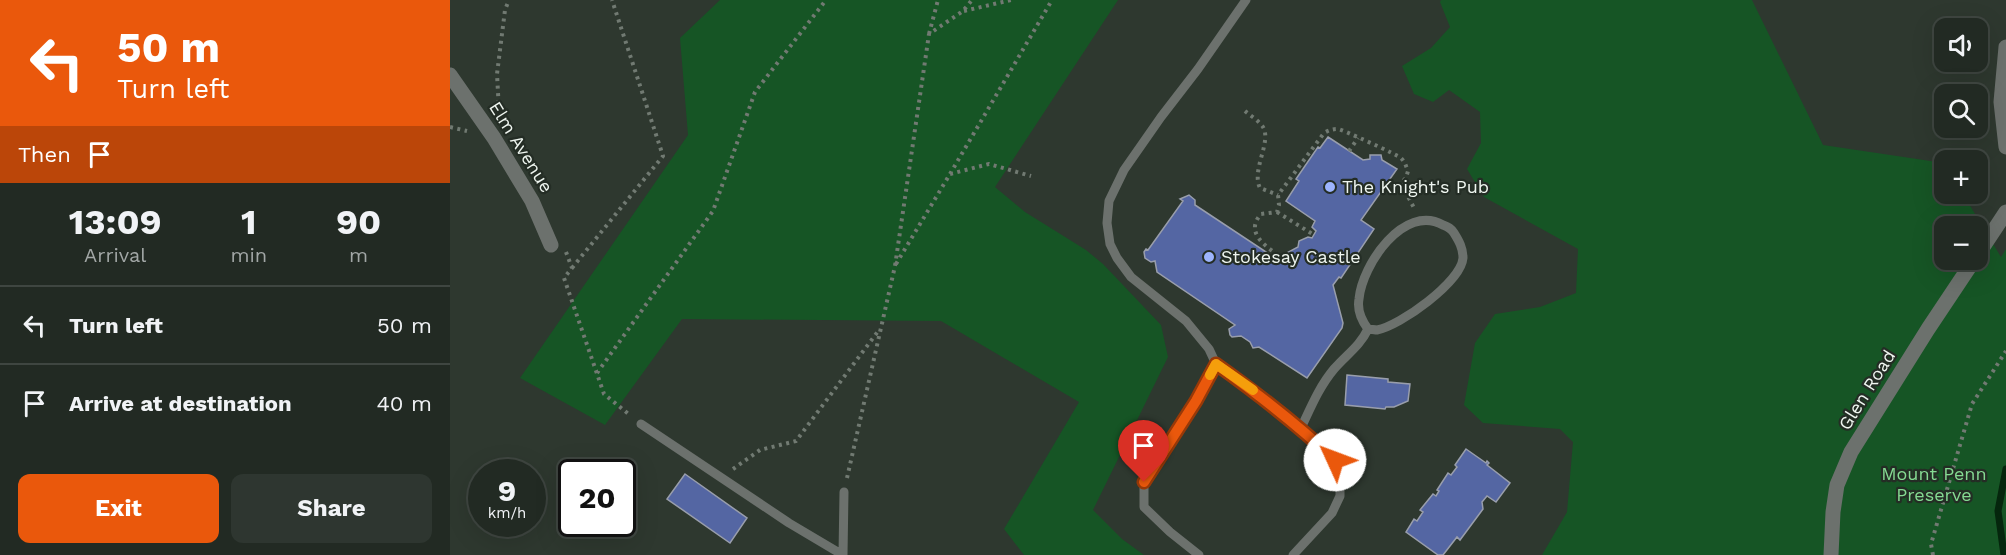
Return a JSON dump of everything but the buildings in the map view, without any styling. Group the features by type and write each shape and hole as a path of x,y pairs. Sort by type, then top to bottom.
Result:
{"street":[{"path":"2006,47 2001,102 2006,147"},
{"name":"Elm Avenue","path":"450,75 494,138 532,201 551,244"},
{"path":"1988,239 2006,212"},
{"name":"Glen Road","path":"1831,555 1837,485 1851,452 1968,270"}],"lane":[{"path":"1246,0 1124,170 1109,201 1107,223 1110,244 1131,277 1186,321 1209,349 1216,364 1259,394 1301,428 1335,460 1340,473 1340,496 1332,513 1293,555"},
{"path":"1420,220 1437,221 1452,229 1462,247 1463,261 1453,280 1441,292 1389,325 1377,330 1368,329 1362,320 1358,300 1364,279 1376,255 1390,237 1408,224 1420,220"},
{"path":"1301,428 1318,390 1336,366 1363,340 1368,329"},
{"path":"1199,555 1144,507 1144,482 1196,401 1216,364"},
{"path":"641,424 789,523 843,555 844,492"}],"path":[{"path":"450,127 494,138 499,114 497,74 504,10 508,0"},
{"path":"612,0 663,156 564,278 604,394 641,424"},
{"path":"597,373 713,211 755,92 826,0"},
{"path":"844,492 895,266 929,33 938,0"},
{"path":"929,33 963,11 972,0"},
{"path":"963,11 1011,0"},
{"path":"895,266 1052,0"},
{"path":"1245,111 1262,125 1265,133 1258,183 1260,188 1278,195"},
{"path":"1277,212 1278,195 1324,133 1331,129 1340,129 1349,131 1358,138 1400,157 1408,171 1401,183 1420,220"},
{"path":"1349,151 1358,138"},
{"path":"950,174 989,164 1031,176"},
{"path":"1278,255 1259,242 1255,227 1257,218 1261,214 1277,212 1314,235"},
{"path":"551,244 566,250 572,268"},
{"path":"720,478 760,450 796,441 881,327"},
{"path":"1933,555 1931,544 1972,404 2006,351"}],"green space":[{"path":"720,0 1118,0 995,187 1025,212 1086,250 1103,264 1161,325 1168,357 1093,510 1122,539 1144,555 1024,555 1004,529 1079,402 941,321 682,319 605,425 520,378 688,135 680,38"},
{"name":"Mount Penn Preserve","path":"1441,0 1752,0 1823,145 1934,162 1934,204 1969,204 1976,216 1934,216 1934,270 1988,270 1988,235 2001,257 2006,249 2006,555 1542,555 1567,512 1573,442 1560,429 1483,423 1464,405 1475,343 1495,314 1540,307 1576,293 1578,249 1484,197 1467,169 1481,143 1480,112 1449,90 1433,102 1414,94 1402,66 1431,48 1450,27"}],"waterway":[{"path":"2004,555 1998,511 2006,469"}],"slow traffic":[{"path":"1210,375 1216,364 1253,390"}],"place":[{"name":"The Knight's Pub","path":"1330,187"},
{"name":"Stokesay Castle","path":"1209,257"}],"route":[{"path":"1144,482 1196,401 1216,364 1259,394 1301,428 1335,460"}]}
